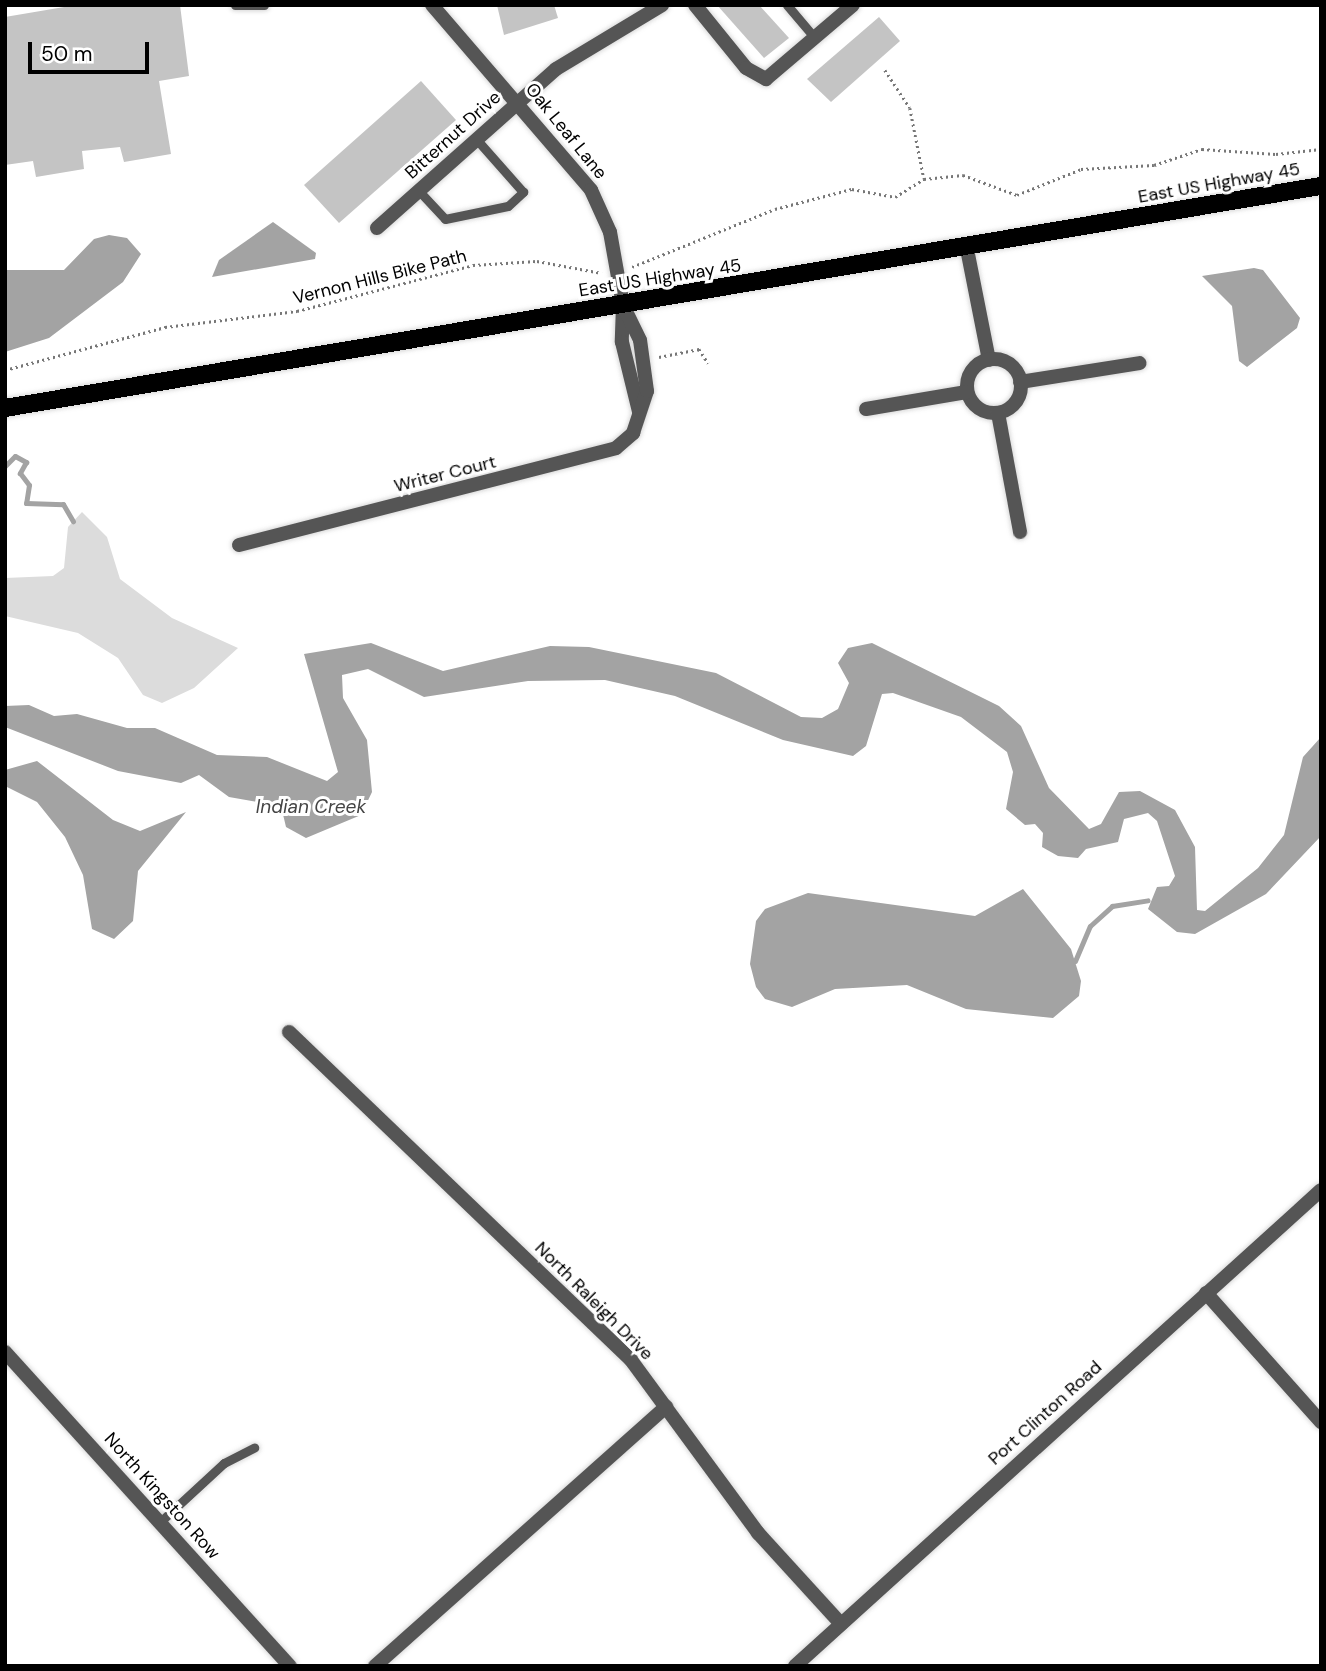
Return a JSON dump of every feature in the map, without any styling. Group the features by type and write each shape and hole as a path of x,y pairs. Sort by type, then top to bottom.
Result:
{"main road":[{"name":"East US Highway 45","path":"5,408 967,249 1321,186"}],"street":[{"name":"Oak Leaf Lane","path":"432,5 519,102 592,190 610,232 623,305"},
{"name":"Bitternut Drive","path":"377,228 556,69 662,5"},
{"path":"695,5 746,68 766,79 853,5"},
{"path":"967,249 989,360"},
{"name":"Writer Court","path":"239,545 589,459 633,433 639,412 622,342 623,305"},
{"path":"989,360 1005,362 1020,382 1017,400 998,412 977,407 967,392 970,375 989,360"},
{"path":"1020,382 1140,363"},
{"path":"866,409 967,392"},
{"path":"998,412 1020,532"},
{"name":"North Raleigh Drive","path":"289,1032 631,1360 758,1533 841,1624"},
{"name":"Port Clinton Road","path":"795,1666 1321,1190"},
{"path":"1206,1293 1321,1423"},
{"name":"North Kingston Row","path":"5,1352 290,1666"},
{"path":"375,1666 666,1407"}],"lane":[{"path":"235,5 264,5"},
{"path":"787,5 815,38"},
{"path":"419,191 445,219 508,206 523,192 477,140"},
{"path":"160,1522 224,1463 254,1448"}],"path":[{"path":"885,70 910,108 924,179"},
{"name":"Vernon Hills Bike Path","path":"5,370 165,327 297,311 473,265 537,261 618,272 738,229 775,209 852,189 895,197 924,179 963,175 1017,195 1081,169 1154,165 1202,149 1276,154 1321,149"},
{"path":"649,359 699,349 708,363"}],"shaded area":[{"path":"82,512 107,537 120,579 172,618 238,648 194,688 162,703 143,695 118,658 78,633 5,616 5,578 53,576 64,568 68,527"}],"water":[{"path":"273,222 316,253 315,259 212,277 219,260"},
{"path":"109,235 127,238 141,254 123,282 49,338 5,352 5,270 64,270 94,239"},
{"path":"1254,268 1263,270 1300,318 1297,328 1247,367 1239,361 1232,306 1202,276"},
{"name":"Indian Creek","path":"371,643 443,671 550,646 589,647 716,673 801,717 822,718 838,709 849,683 838,663 848,648 872,643 999,706 1021,726 1049,788 1089,829 1101,824 1119,792 1140,791 1175,810 1195,847 1197,910 1205,911 1258,868 1284,835 1303,757 1321,737 1321,836 1266,894 1195,934 1177,932 1148,909 1157,887 1169,886 1175,876 1157,821 1148,813 1124,819 1118,842 1086,849 1078,858 1058,856 1042,847 1043,833 1035,824 1025,825 1006,809 1013,772 1007,752 961,717 893,693 882,694 866,746 853,756 783,740 675,696 605,680 528,681 424,697 368,669 342,675 343,698 367,740 372,792 361,815 306,838 286,827 281,806 229,797 199,775 181,783 118,771 5,727 5,706 29,705 54,716 77,714 127,728 155,728 217,755 267,757 327,781 338,772 304,654"},
{"path":"37,761 113,820 140,831 186,812 138,871 133,921 114,939 92,929 83,875 65,837 37,802 5,786 5,770"},
{"path":"1023,889 1071,949 1081,981 1079,996 1053,1018 966,1009 907,985 835,989 792,1007 765,999 756,987 750,964 756,921 765,909 808,893 975,916"}],"building":[{"path":"76,5 180,5 189,76 159,81 171,154 124,162 120,147 82,151 84,169 36,177 33,161 5,165 5,17"},
{"path":"497,5 554,5 558,18 504,35"},
{"path":"717,5 759,5 789,38 764,58"},
{"path":"879,17 900,41 831,102 807,79"},
{"path":"421,81 456,120 339,223 304,185"}],"waterway":[{"path":"5,466 15,456 26,462 20,473 29,485 26,503 63,504 73,521"},
{"path":"1075,961 1090,926 1112,906 1148,900"}]}
